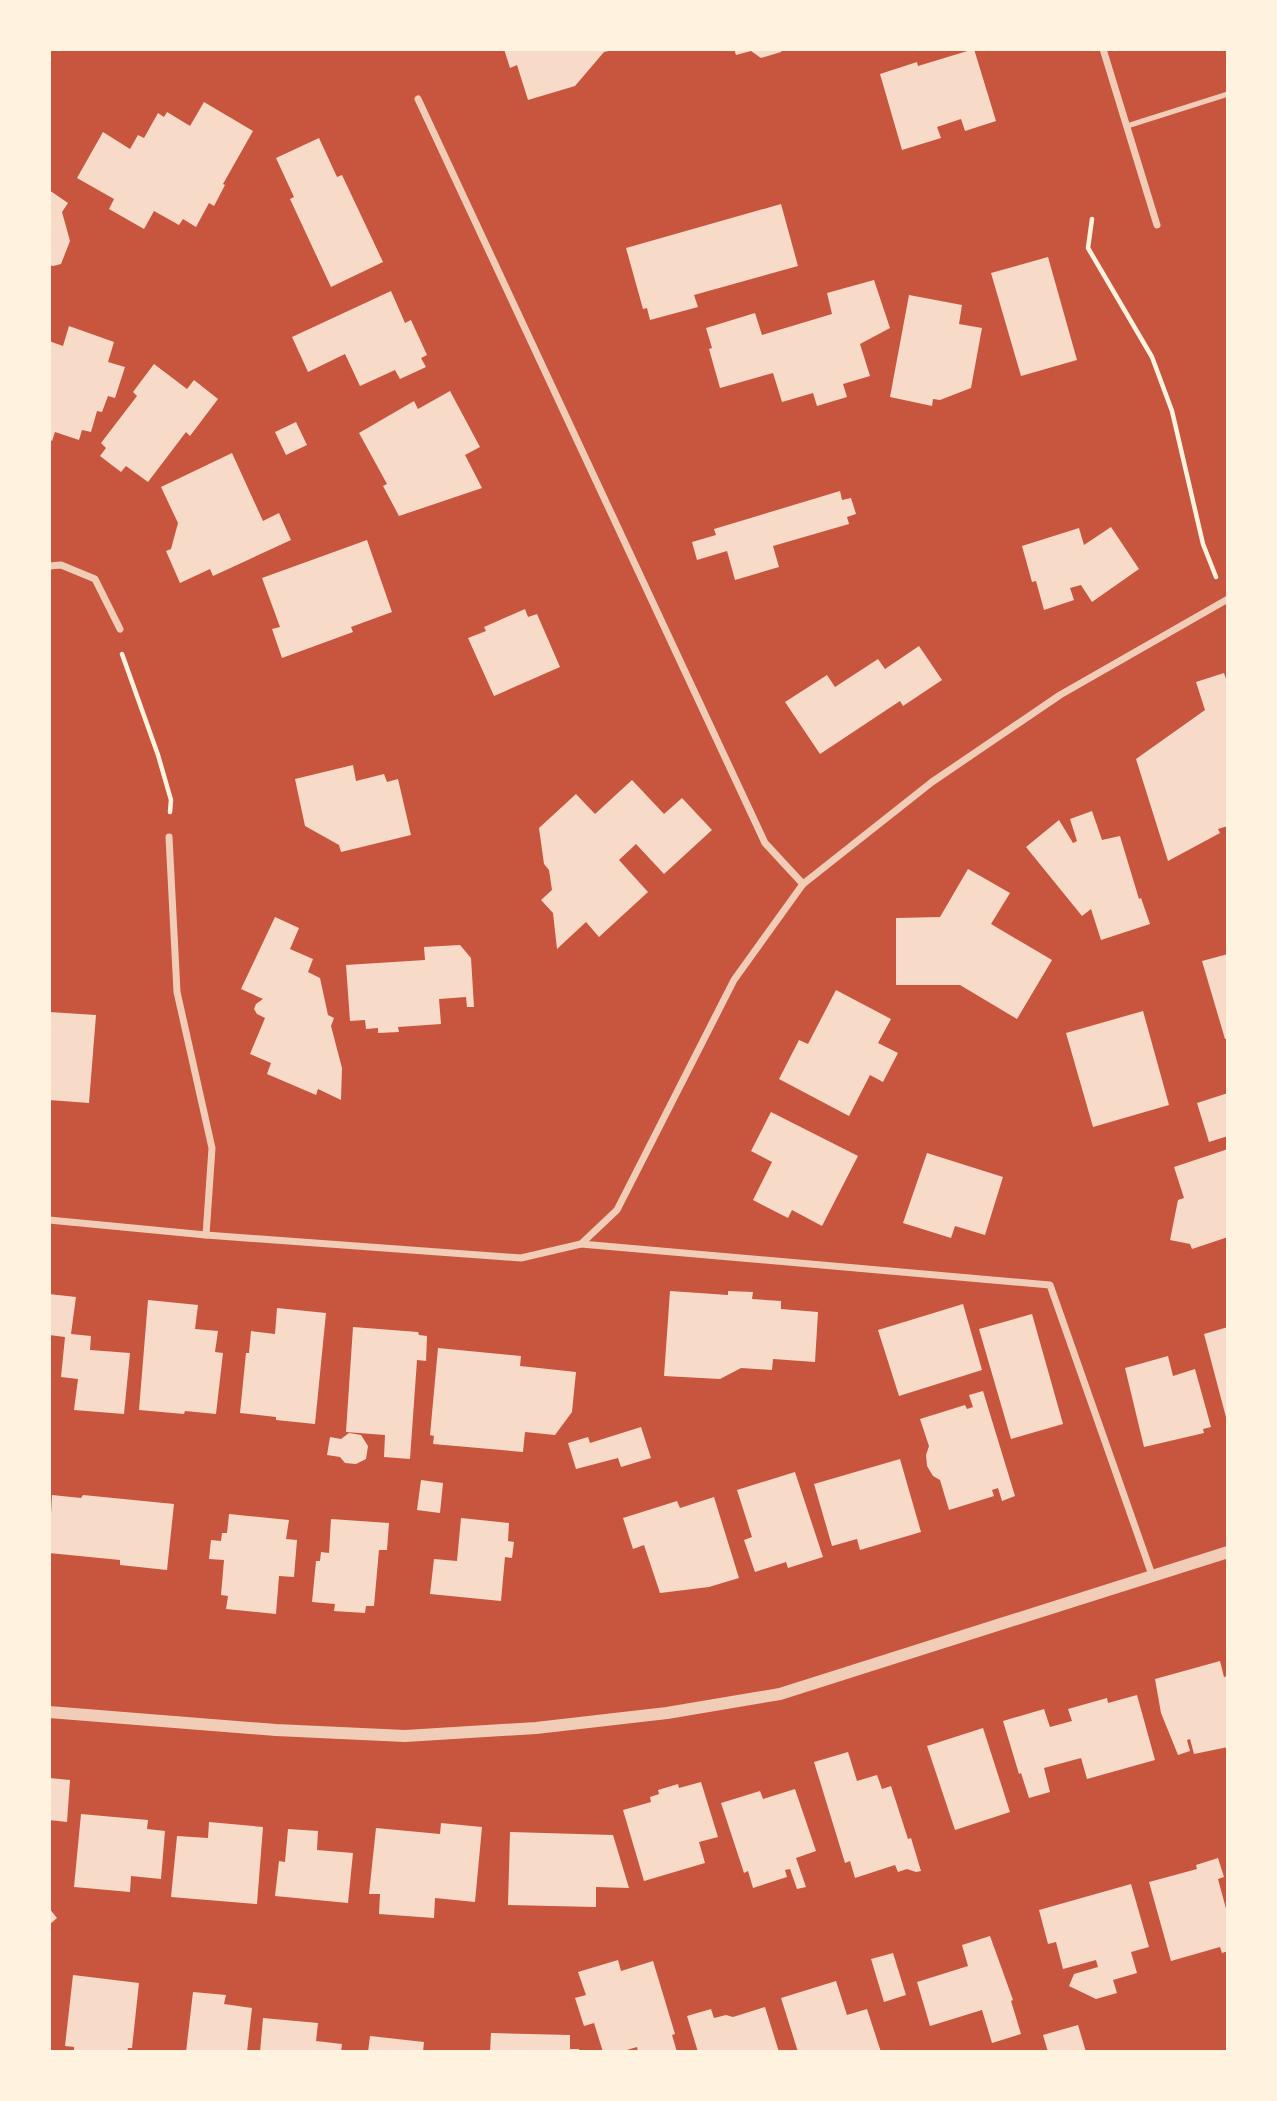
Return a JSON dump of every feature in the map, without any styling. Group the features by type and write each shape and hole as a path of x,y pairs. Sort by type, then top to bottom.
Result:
{"street":[{"path":"1103,49 1157,225"},
{"path":"418,99 765,843 803,884"},
{"path":"49,566 61,565 95,579 120,629"},
{"path":"581,1244 617,1210 734,980 803,884 932,782 1060,695 1228,599"},
{"path":"169,837 177,992 212,1148 206,1235"},
{"path":"49,1220 206,1235 521,1258 581,1244 1049,1285 1152,1575"},
{"path":"49,1712 405,1737 536,1728 667,1713 780,1694 1228,1552"}],"lane":[{"path":"1127,126 1228,94"}],"path":[{"path":"1092,219 1088,248 1152,357 1172,411 1203,544 1217,580"},
{"path":"120,629 122,661 158,755 171,800"}],"building":[{"path":"504,49 613,50 604,52 575,86 528,100 517,65 510,68"},
{"path":"734,49 783,49 761,58 751,51 736,55"},
{"path":"974,49 996,121 965,131 961,119 937,127 941,138 902,150 880,74"},
{"path":"204,102 253,131 223,184 225,185 214,206 209,203 196,227 183,219 179,225 154,211 144,229 109,209 114,199 77,178 103,132 130,149 138,135 144,138 158,113 164,117 167,112 190,126"},
{"path":"319,138 337,177 342,175 383,262 331,287 290,199 294,197 276,158"},
{"path":"49,190 68,203 62,212 70,241 61,264 53,266 49,265"},
{"path":"781,204 798,266 694,295 698,307 650,320 647,308 643,309 626,248"},
{"path":"1048,257 1077,360 1021,376 991,273"},
{"path":"874,280 890,328 860,344 870,376 843,384 847,397 817,406 813,393 782,402 773,373 720,388 706,328 755,313 762,335 832,314 827,293"},
{"path":"391,291 405,323 411,320 427,355 421,358 426,367 400,379 395,370 360,386 345,354 308,372 292,337"},
{"path":"909,295 962,305 959,324 982,328 971,388 940,400 933,399 932,406 890,397"},
{"path":"69,326 114,342 108,362 125,367 115,398 108,396 102,412 97,411 91,432 82,430 79,440 55,432 52,441 49,439 49,341 63,346"},
{"path":"154,364 187,389 194,380 218,399 190,436 186,432 148,482 126,466 121,472 100,456 106,448 101,443 137,396 133,392"},
{"path":"450,391 480,447 465,455 482,488 399,516 383,486 387,484 359,433 414,401 418,409"},
{"path":"296,422 307,445 286,455 275,432"},
{"path":"232,453 263,521 279,513 291,540 213,576 210,569 180,583 166,551 171,549 178,523 161,487"},
{"path":"840,491 842,500 851,498 856,514 847,517 849,524 773,546 779,567 735,580 727,551 697,560 692,542 716,535 714,529"},
{"path":"1111,527 1139,569 1092,602 1081,585 1070,588 1074,600 1044,610 1036,581 1032,582 1022,546 1079,528 1084,545"},
{"path":"367,540 392,612 351,627 353,632 282,658 272,629 280,627 262,578"},
{"path":"525,609 528,617 537,614 560,667 494,696 468,638 486,631 484,627"},
{"path":"919,646 942,680 903,706 900,701 820,754 785,702 827,675 835,687 878,659 885,669"},
{"path":"1224,673 1228,685 1228,826 1218,829 1220,833 1168,861 1136,759 1205,710 1196,682"},
{"path":"353,765 356,781 384,774 387,782 398,779 411,835 341,852 339,845 305,826 295,779"},
{"path":"632,780 664,814 682,798 712,830 664,874 636,844 619,860 648,892 599,937 586,922 557,949 553,913 541,900 552,890 549,870 544,864 539,828 576,794 595,814"},
{"path":"1092,811 1102,840 1120,836 1139,899 1141,898 1150,924 1101,940 1091,909 1082,916 1026,847 1059,820 1073,843 1077,841 1070,819"},
{"path":"968,869 1010,893 991,924 1052,960 1017,1019 960,985 896,985 896,918 940,917"},
{"path":"275,917 299,928 290,949 313,959 308,972 320,978 328,1015 334,1018 331,1026 342,1068 341,1100 318,1089 316,1095 267,1074 271,1063 250,1054 265,1018 254,1009 263,999 241,989"},
{"path":"460,945 471,958 474,1007 467,1007 466,997 439,999 441,1024 398,1027 399,1032 378,1033 378,1028 366,1029 365,1020 350,1021 346,965 425,960 424,947"},
{"path":"1228,954 1228,1038 1225,1039 1202,961"},
{"path":"836,990 891,1019 878,1043 898,1053 883,1082 870,1075 849,1116 779,1079 799,1040 808,1044"},
{"path":"1143,1011 1169,1105 1093,1127 1066,1033"},
{"path":"49,1012 96,1015 89,1103 49,1100"},
{"path":"1228,1093 1228,1136 1209,1142 1197,1103"},
{"path":"771,1112 858,1156 822,1226 792,1210 788,1218 753,1200 772,1162 751,1151"},
{"path":"1228,1149 1228,1237 1192,1249 1190,1244 1170,1240 1178,1200 1184,1198 1174,1167"},
{"path":"927,1153 1003,1177 985,1235 955,1226 951,1238 903,1223"},
{"path":"670,1291 728,1295 728,1291 753,1292 752,1299 781,1301 781,1309 818,1312 815,1362 773,1359 772,1370 741,1368 720,1379 664,1376"},
{"path":"49,1294 76,1297 71,1334 91,1336 90,1350 130,1353 124,1414 74,1410 78,1379 61,1377 65,1337 49,1335"},
{"path":"148,1300 198,1305 195,1329 218,1331 215,1352 223,1353 216,1414 139,1410"},
{"path":"963,1304 982,1370 899,1396 878,1330"},
{"path":"277,1308 326,1313 315,1424 240,1413 251,1331 275,1334"},
{"path":"1032,1314 1063,1424 1011,1439 979,1329"},
{"path":"353,1327 418,1332 419,1335 427,1336 426,1361 417,1360 410,1459 384,1457 385,1435 346,1432"},
{"path":"1228,1327 1228,1421 1227,1421 1204,1334"},
{"path":"438,1348 521,1356 520,1366 576,1372 572,1412 555,1435 525,1432 523,1452 433,1444 434,1436 430,1435"},
{"path":"1168,1356 1173,1376 1195,1369 1211,1427 1203,1429 1204,1433 1144,1447 1125,1368"},
{"path":"983,1391 1015,1496 1002,1501 998,1488 992,1490 994,1496 949,1510 940,1480 933,1476 927,1466 929,1446 920,1419 965,1405 967,1409 973,1407 969,1395"},
{"path":"641,1427 651,1458 621,1467 618,1458 576,1469 568,1443 588,1437 590,1443"},
{"path":"349,1433 361,1435 368,1446 366,1459 356,1464 345,1463 340,1457 327,1455 330,1437 341,1439"},
{"path":"900,1459 921,1532 860,1550 857,1539 832,1546 814,1484"},
{"path":"795,1472 823,1557 788,1568 786,1562 755,1572 744,1540 752,1537 737,1490"},
{"path":"421,1480 443,1483 440,1513 417,1510"},
{"path":"52,1495 81,1498 83,1495 174,1504 167,1570 120,1565 120,1560 49,1553"},
{"path":"714,1497 739,1578 709,1587 660,1593 644,1545 633,1549 623,1518 677,1501 680,1508"},
{"path":"229,1514 289,1520 286,1539 297,1540 294,1577 279,1576 276,1614 226,1609 228,1596 221,1595 224,1560 209,1559 211,1540 221,1541 222,1533 227,1533"},
{"path":"461,1518 509,1523 508,1541 514,1542 512,1558 505,1557 501,1601 430,1594 434,1559 457,1561"},
{"path":"331,1519 389,1523 387,1550 379,1550 374,1606 366,1606 365,1613 334,1611 335,1604 312,1602 316,1561 320,1561 321,1552 329,1553"},
{"path":"1220,1661 1224,1677 1228,1676 1228,1747 1194,1754 1190,1739 1187,1740 1190,1751 1178,1755 1161,1713 1155,1679"},
{"path":"1137,1695 1155,1760 1087,1779 1081,1758 1044,1768 1050,1792 1029,1798 1003,1721 1044,1709 1050,1727 1072,1721 1068,1709 1107,1698 1108,1703"},
{"path":"983,1728 1010,1812 955,1830 927,1746"},
{"path":"848,1752 857,1781 877,1775 882,1789 891,1786 921,1871 907,1869 898,1872 895,1865 855,1878 850,1861 845,1863 814,1762"},
{"path":"49,1778 70,1780 67,1822 49,1820"},
{"path":"701,1782 718,1837 699,1842 705,1863 644,1881 623,1810 651,1802 650,1797 659,1794 658,1790 678,1784 679,1788"},
{"path":"795,1789 816,1851 796,1858 806,1887 797,1889 790,1869 785,1870 787,1877 753,1888 748,1871 744,1873 721,1803 760,1791 763,1799"},
{"path":"81,1814 148,1820 147,1829 165,1831 161,1879 131,1876 130,1892 74,1887"},
{"path":"209,1822 263,1827 257,1904 171,1897 177,1836 208,1838"},
{"path":"441,1823 482,1827 475,1902 435,1898 434,1918 379,1914 380,1894 369,1894 376,1828 440,1834"},
{"path":"288,1829 318,1831 317,1850 353,1853 348,1903 275,1896 279,1861 285,1862"},
{"path":"510,1832 613,1835 629,1888 596,1887 596,1907 508,1905"},
{"path":"1218,1858 1224,1877 1218,1879 1228,1916 1228,1951 1222,1953 1220,1947 1171,1961 1149,1882 1197,1869 1196,1865"},
{"path":"1131,1884 1149,1947 1131,1952 1137,1973 1113,1980 1117,1993 1096,1999 1069,1986 1074,1974 1098,1967 1096,1960 1063,1969 1056,1942 1048,1944 1039,1910"},
{"path":"49,1908 57,1918 49,1925"},
{"path":"990,1936 1013,2000 1011,2001 1021,2034 992,2043 982,2010 930,2026 917,1982 968,1966 962,1945"},
{"path":"893,1953 906,1995 884,2002 871,1959"},
{"path":"618,1960 621,1971 653,1961 675,2034 672,2035 677,2052 638,2052 637,2047 620,2052 603,2052 594,2023 584,2026 575,1998 586,1995 578,1972"},
{"path":"73,1975 139,1983 132,2048 128,2048 127,2052 74,2052 74,2047 65,2046"},
{"path":"836,1981 847,2015 867,2009 881,2052 798,2052 781,1998"},
{"path":"193,1992 226,1995 224,2004 252,2008 247,2052 186,2052"},
{"path":"765,2007 779,2052 698,2052 687,2016 711,2009 714,2018 726,2015 733,2017"},
{"path":"263,2018 318,2023 316,2041 342,2044 341,2052 260,2052"},
{"path":"1078,2025 1086,2052 1048,2052 1043,2035"},
{"path":"491,2033 570,2035 570,2049 579,2049 579,2052 490,2052"},
{"path":"370,2036 424,2042 423,2052 368,2052"}]}
